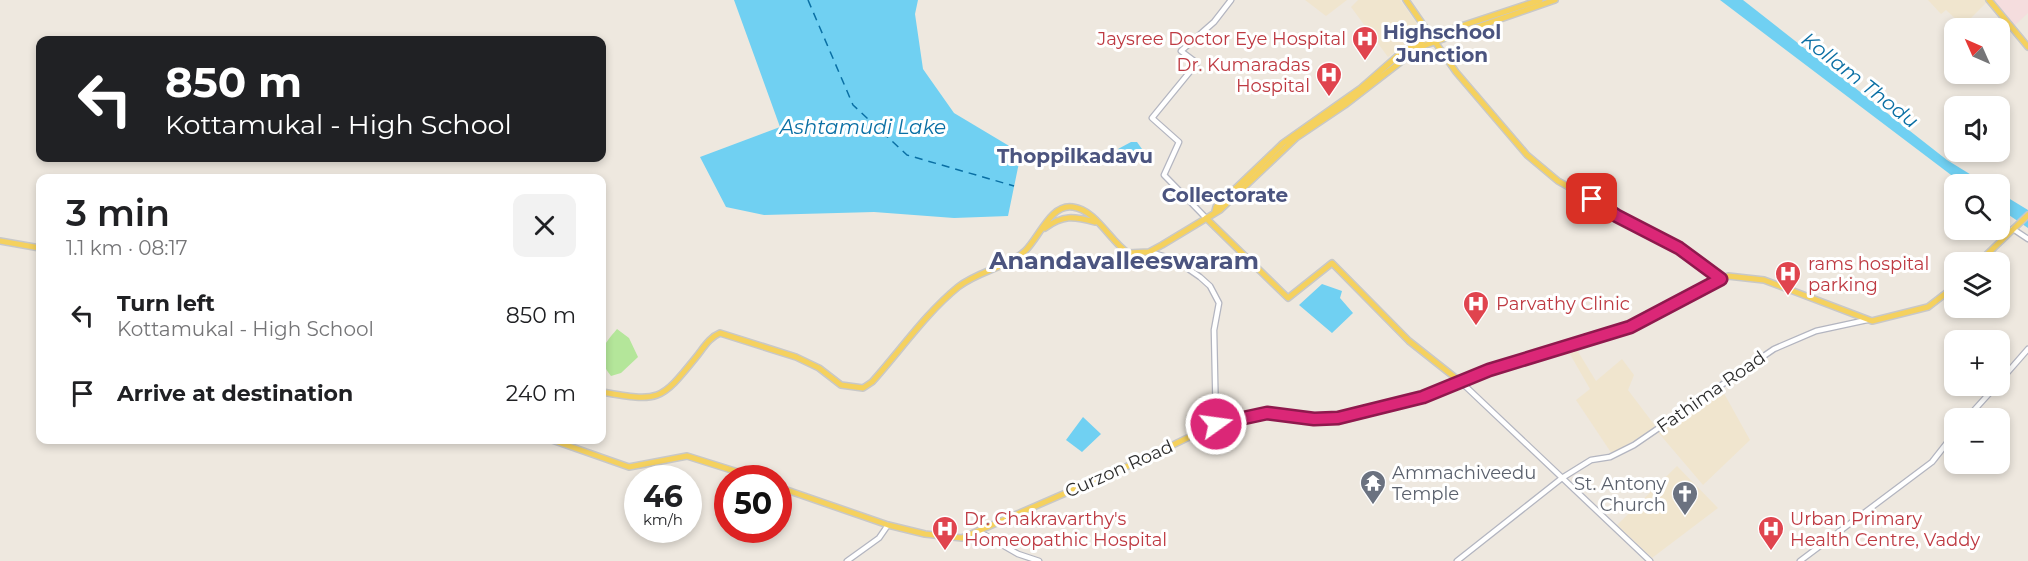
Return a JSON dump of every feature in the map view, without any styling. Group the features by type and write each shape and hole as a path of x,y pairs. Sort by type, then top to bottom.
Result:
{"main road":[{"path":"1406,0 1499,125 1527,156 1558,181 1679,248 1721,279"},
{"path":"1515,11 1540,0"},
{"path":"606,393 644,399 656,396 677,381 710,340 720,333 796,357 819,368 841,385 863,388 872,382 957,288 976,275 1020,256 1056,212 1066,207 1078,208 1097,222 1128,253 1149,252 1215,211 1252,172 1298,131 1361,88 1402,52 1433,38 1555,0"},
{"path":"1989,0 2028,47"},
{"path":"1989,252 2028,215"},
{"path":"1041,231 1055,221 1069,216 1097,222"},
{"path":"1206,218 1288,298 1332,263 1409,342 1462,383"},
{"path":"0,241 36,247"},
{"name":"Curzon Road","path":"792,491 888,525 962,538 1216,424 1267,413 1314,419 1338,418 1423,397 1519,360 1570,347 1630,327 1732,275 1764,280 1867,320"},
{"path":"1867,320 1872,321 1928,307 1944,295"},
{"path":"563,444 629,467 687,456 716,465"}],"street":[{"path":"1206,218 1164,175 1179,142 1152,118 1197,63 1181,51 1214,22 1231,0"},
{"path":"2015,227 2028,238"},
{"path":"1149,252 1174,259 1200,277 1219,303 1214,330 1216,424"},
{"name":"Fathima Road","path":"1457,561 1562,478 1591,460 1610,457 1634,446 1756,360 1795,338 1821,329 1867,320"},
{"path":"2010,370 2028,349"},
{"path":"1462,383 1650,561"},
{"path":"1975,408 1987,396"},
{"path":"1800,561 1932,462 1944,447"},
{"path":"847,561 879,538 888,525"},
{"path":"978,531 1018,554 1039,561"}],"shaded area":[{"path":"1305,0 1347,0 1326,16"},
{"path":"1358,0 1400,0 1416,22 1418,34 1388,57 1351,7"},
{"path":"1928,0 1988,1 1971,18 1954,18 1946,10 1941,14"},
{"path":"1987,0 2028,0 2028,13 2015,25 2010,18"},
{"path":"1574,345 1596,381 1622,359 1634,375 1628,390 1656,427 1612,454 1576,400 1590,389 1567,349"},
{"path":"1721,388 1750,440 1703,485 1657,431"},
{"path":"1677,466 1718,508 1652,558 1617,525"}],"green space":[{"path":"617,329 629,338 638,357 621,373 611,376 606,369 607,341"}],"water":[{"name":"Ashtamudi Lake","path":"734,0 918,0 915,14 923,69 954,113 1021,153 1008,216 954,218 874,212 764,215 726,207 700,157 780,127"},
{"path":"1720,0 1743,0 1944,158 1944,162 1950,162 1970,174 1950,174"},
{"path":"1131,142 1137,142 1142,149 1141,156 1122,155 1118,149"},
{"path":"2010,199 2028,210 2028,228 2010,216"},
{"path":"1322,284 1342,291 1340,298 1353,313 1332,333 1299,305"},
{"path":"1083,417 1101,434 1082,452 1066,440"}],"ferry route":[{"path":"808,0 853,105 907,155 1014,186"}],"place":[{"name":"Jaysree Doctor Eye Hospital","path":"1365,62"},
{"name":"Dr. Kumaradas Hospital","path":"1329,98"},
{"name":"rams hospital parking","path":"1788,297"},
{"name":"Parvathy Clinic","path":"1476,327"},
{"name":"Ammachiveedu Temple","path":"1373,506"},
{"name":"St. Antony Church","path":"1685,517"},
{"name":"Dr. Chakravarthy's Homeopathic Hospital","path":"945,552"},
{"name":"Urban Primary Health Centre, Vaddy","path":"1771,552"}],"district":[{"name":"Highschool Junction","path":"1442,44"},
{"name":"Thoppilkadavu","path":"1075,156"},
{"name":"Collectorate","path":"1225,195"},
{"name":"Anandavalleeswaram","path":"1124,260"}],"route":[{"path":"1216,424 1267,413 1314,419 1338,418 1423,397 1462,383 1489,370 1630,327 1721,279 1679,248 1617,216 1592,199"}],"water label":[{"name":"Kollam Thodu","path":"1860,80"}]}
